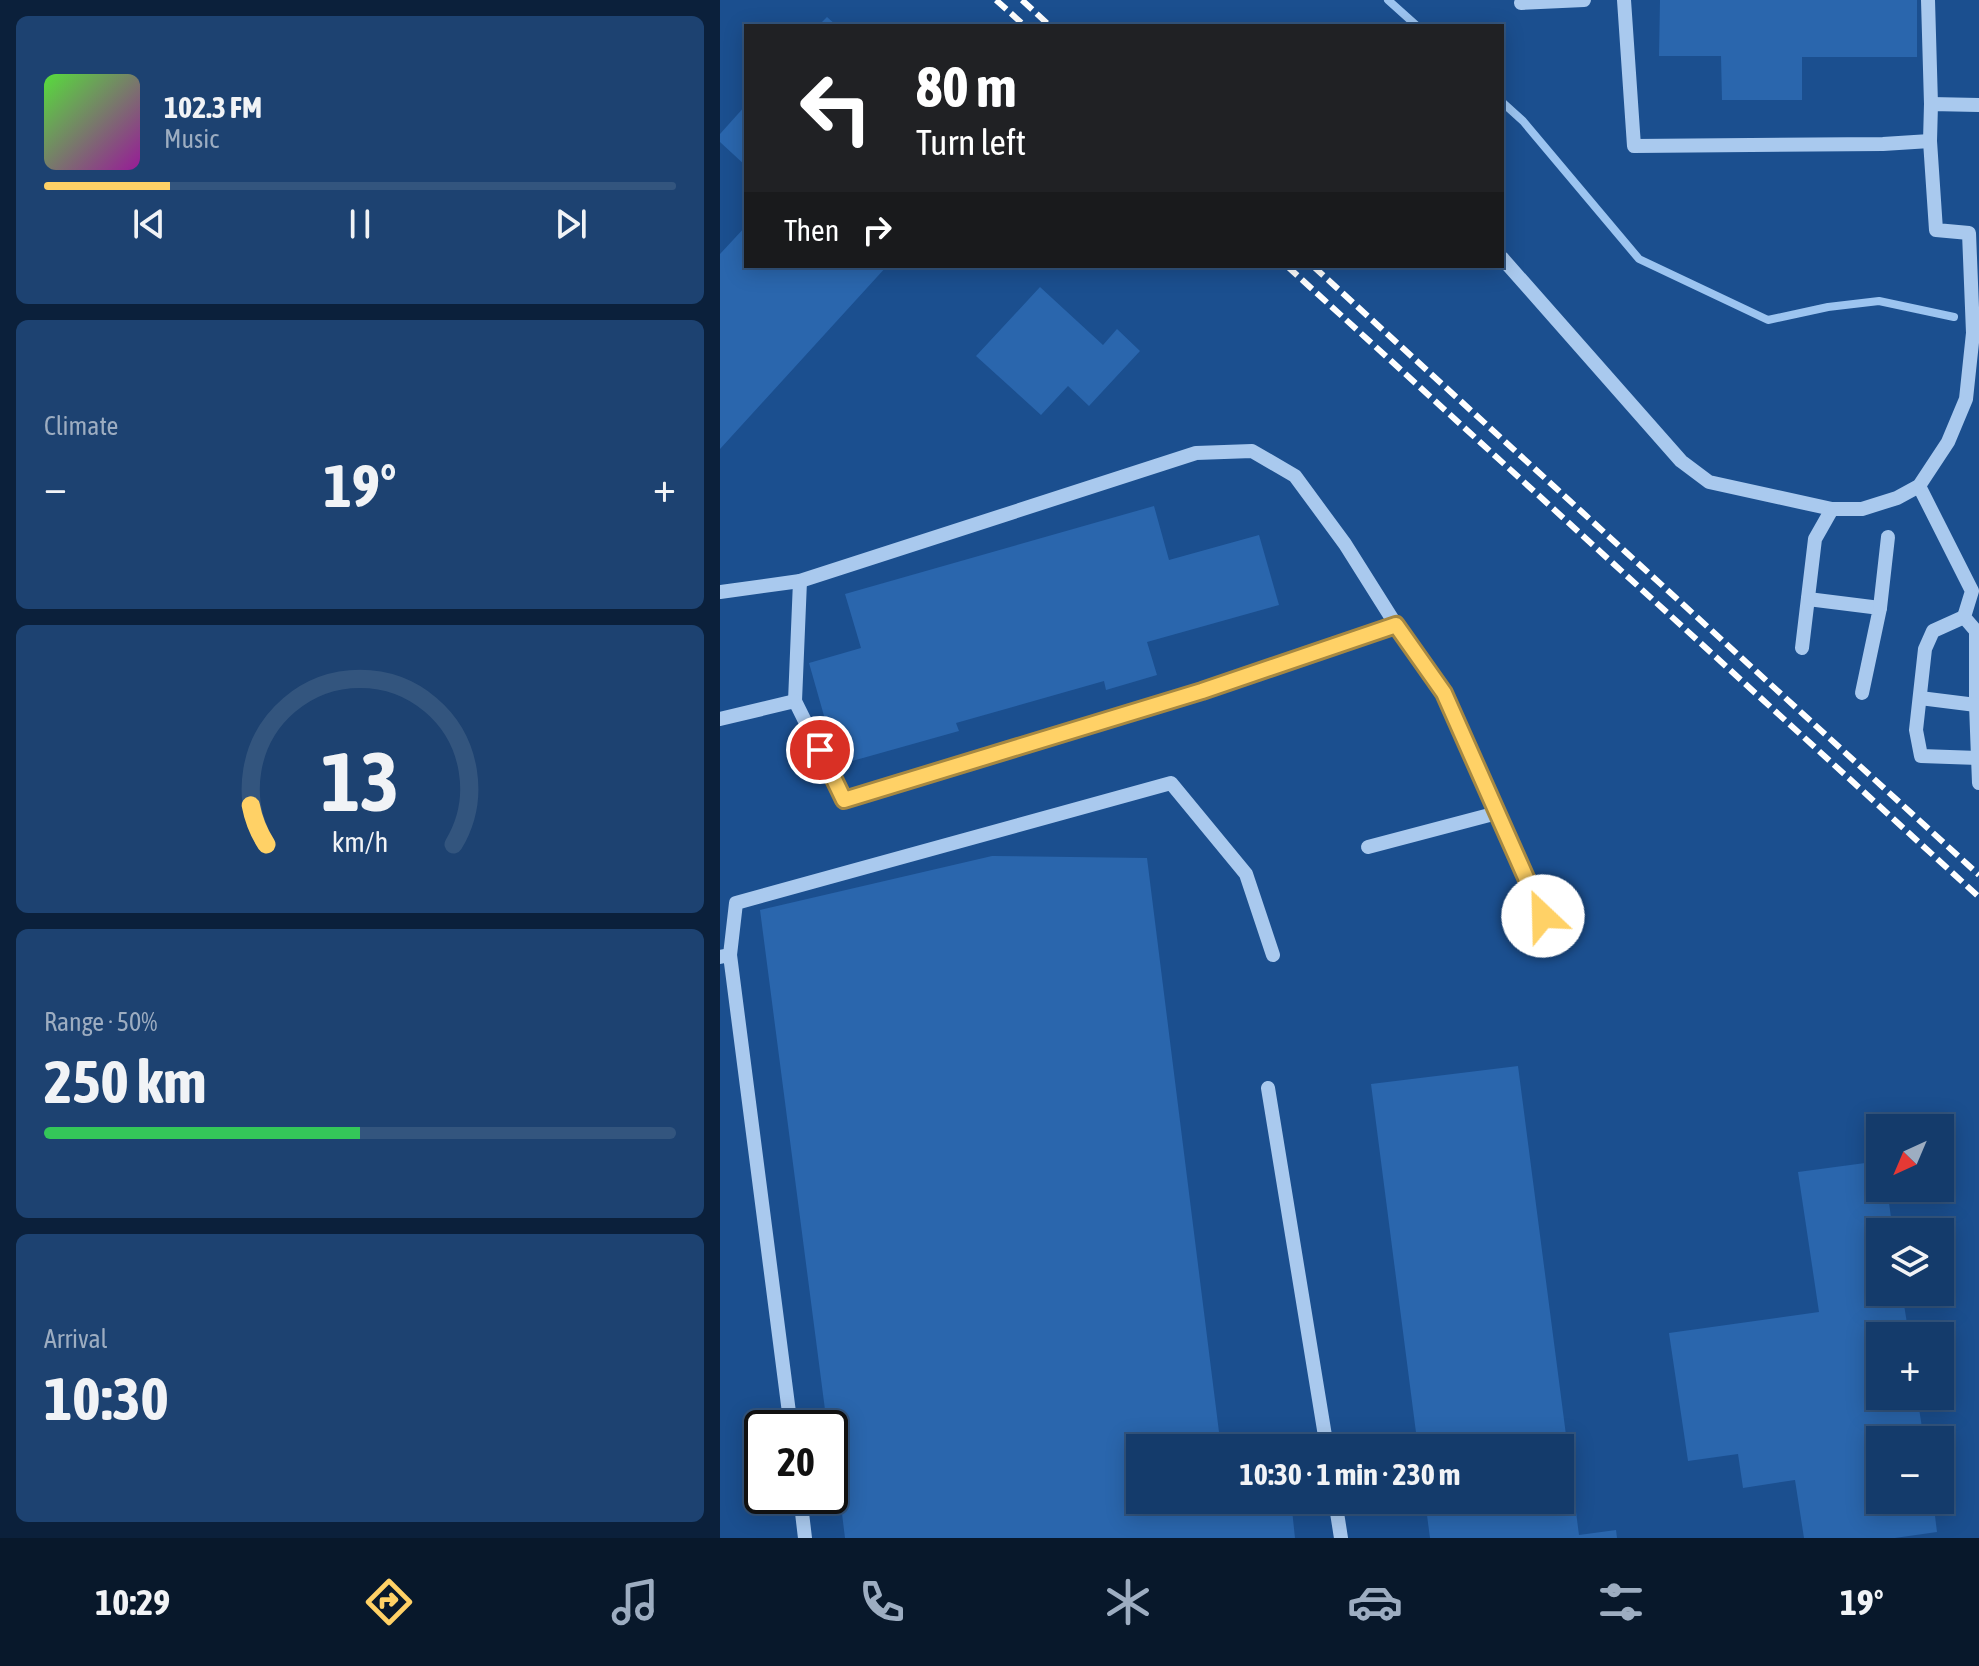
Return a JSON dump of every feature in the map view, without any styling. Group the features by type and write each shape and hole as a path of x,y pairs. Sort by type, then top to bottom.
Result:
{"lane":[{"path":"1521,3 1584,0"},
{"path":"1624,0 1634,146 1930,141"},
{"path":"1504,260 1681,461 1709,482 1832,509 1862,509 1897,498 1919,486 1948,442 1966,399 1973,333 1969,233 1936,230 1930,141 1928,0"},
{"path":"1931,104 1979,105"},
{"path":"720,592 800,581 1196,453 1252,451 1295,476 1345,544 1444,693 1543,916"},
{"path":"1919,486 1972,591 1964,617 1933,631 1925,649 1916,730 1921,756 1978,758"},
{"path":"1802,648 1815,539 1832,509"},
{"path":"1862,693 1880,608 1888,537"},
{"path":"800,581 795,701 844,800 1202,691 1396,625"},
{"path":"1808,599 1880,608"},
{"path":"1964,617 1976,631 1979,783"},
{"path":"1920,698 1976,705"},
{"path":"720,719 795,701"},
{"path":"788,1410 725,956 736,903 1171,783 1246,874 1273,955"},
{"path":"1368,847 1497,813"},
{"path":"1268,1088 1325,1434"},
{"path":"802,1514 805,1538"},
{"path":"1337,1514 1341,1538"}],"building":[{"path":"1660,0 1917,0 1917,57 1802,57 1802,100 1722,100 1721,56 1659,56"},
{"path":"827,17 835,24 820,24"},
{"path":"744,107 744,164 720,142 720,134"},
{"path":"744,228 744,268 885,268 720,449 720,254"},
{"path":"1040,287 1103,345 1117,329 1140,351 1089,406 1068,386 1041,415 976,356"},
{"path":"1154,506 1169,560 1259,535 1279,605 1147,642 1157,675 1106,690 1104,681 956,723 959,731 838,765 809,663 861,648 845,594"},
{"path":"992,856 1147,858 1219,1434 1126,1434 1126,1514 1292,1514 1295,1538 845,1538 842,1514 848,1514 848,1410 825,1410 760,910"},
{"path":"1518,1066 1566,1434 1416,1434 1371,1084"},
{"path":"1866,1163 1866,1202 1889,1202 1891,1218 1866,1218 1866,1306 1904,1306 1907,1322 1866,1322 1866,1410 1919,1410 1922,1426 1866,1426 1866,1514 1935,1514 1937,1532 1895,1538 1804,1538 1795,1480 1743,1488 1738,1454 1688,1461 1669,1333 1819,1312 1798,1172"},
{"path":"1574,1497 1579,1535 1616,1530 1617,1538 1430,1538 1427,1514 1574,1514"}],"waterway":[{"path":"1388,0 1415,24"},
{"path":"1504,104 1523,121 1639,259 1768,320 1828,307 1879,301 1954,317"}],"railway":[{"path":"996,0 1023,24"},
{"path":"1022,0 1048,24"},
{"path":"1289,268 1979,897"},
{"path":"1315,268 1979,875"}],"route":[{"path":"820,750 844,800 1202,691 1396,625 1444,693 1543,916"}]}
